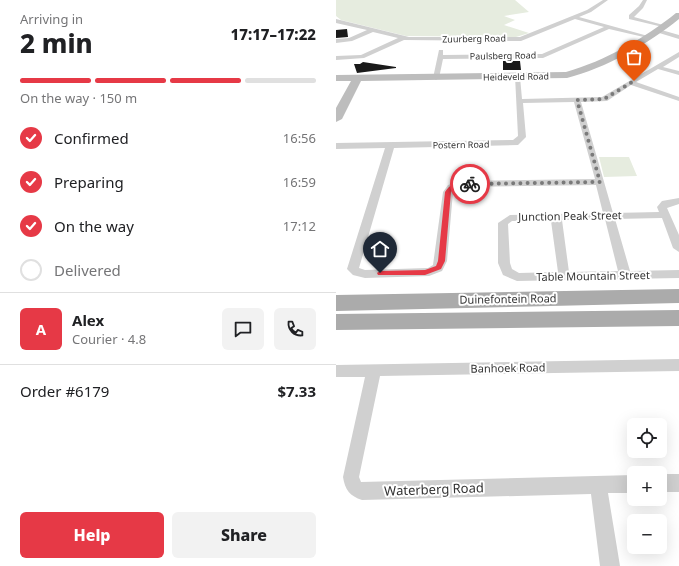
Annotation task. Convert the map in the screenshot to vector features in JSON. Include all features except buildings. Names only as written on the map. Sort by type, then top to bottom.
[{"type":"main road","name":"Duinefontein Road","points":[[336,303],[679,296]]},
{"type":"main road","name":"Duinefontein Road","points":[[336,322],[679,318]]},
{"type":"street","name":"Zuurberg Road","points":[[338,23],[403,38],[444,40],[521,39],[596,8],[606,0]]},
{"type":"street","points":[[645,0],[631,18],[679,37]]},
{"type":"street","name":"Heideveld Road","points":[[336,78],[517,77],[559,76],[577,73],[662,29],[679,15]]},
{"type":"street","points":[[574,17],[646,37]]},
{"type":"street","name":"Paulsberg Road","points":[[440,57],[546,55],[608,27]]},
{"type":"street","points":[[336,41],[350,40],[371,31]]},
{"type":"street","points":[[336,58],[362,57],[403,38]]},
{"type":"street","points":[[436,78],[444,40]]},
{"type":"street","points":[[519,101],[604,99],[679,54]]},
{"type":"street","points":[[658,67],[679,73]]},
{"type":"street","name":"Postern Road","points":[[336,146],[515,143],[522,137],[517,77]]},
{"type":"street","points":[[336,119],[357,78]]},
{"type":"street","points":[[631,83],[679,99]]},
{"type":"street","points":[[577,100],[626,275]]},
{"type":"street","points":[[390,146],[353,265],[355,271],[361,273],[425,272],[438,268],[441,261],[448,192],[451,186],[600,182]]},
{"type":"street","points":[[679,201],[663,205],[665,215],[679,248]]},
{"type":"street","name":"Junction Peak Street","points":[[507,272],[504,263],[503,223],[514,217],[665,215]]},
{"type":"street","points":[[556,216],[564,276]]},
{"type":"street","name":"Table Mountain Street","points":[[507,272],[516,277],[679,274]]},
{"type":"street","name":"Banhoek Road","points":[[336,371],[679,365]]},
{"type":"street","name":"Waterberg Road","points":[[374,370],[351,477],[353,486],[357,490],[627,484]]},
{"type":"street","points":[[667,483],[679,483]]},
{"type":"street","points":[[598,484],[610,566]]},
{"type":"shaded area","points":[[336,0],[515,0],[529,12],[504,16],[515,20],[504,25],[529,33],[516,37],[406,36],[341,20],[336,16]]},
{"type":"shaded area","points":[[599,157],[629,157],[637,176],[604,177]]},
{"type":"way so far","points":[[470,184],[600,182],[577,100],[598,100],[607,98],[634,81]]},
{"type":"route","points":[[380,273],[430,272],[438,268],[441,261],[449,189],[451,186],[458,184],[470,184]]}]
